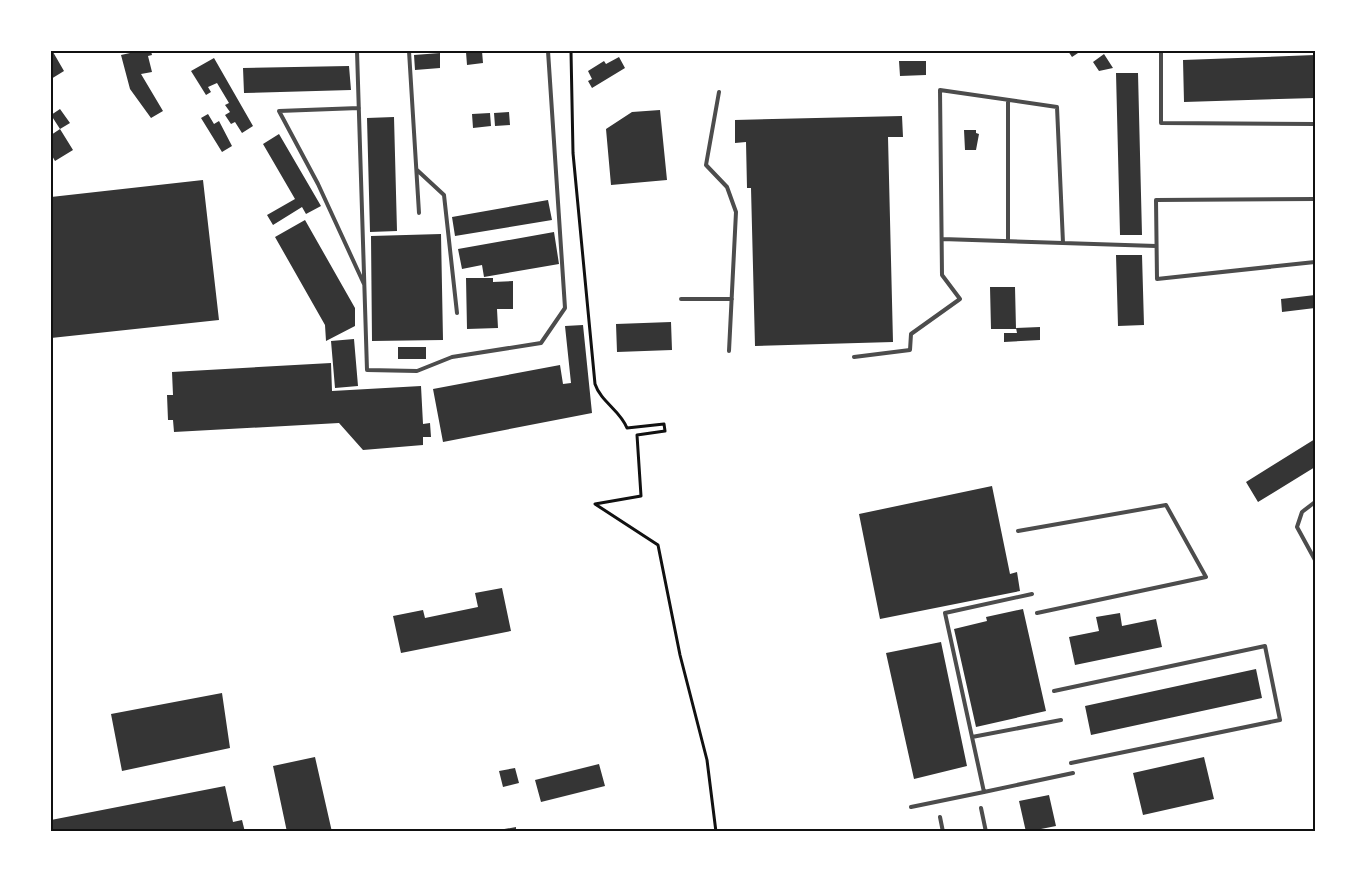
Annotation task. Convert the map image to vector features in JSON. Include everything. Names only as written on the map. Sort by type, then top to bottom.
[{"type":"lane","points":[[357,51],[367,370],[417,371],[452,357],[541,343],[566,308],[548,51]]},
{"type":"lane","points":[[409,51],[419,213]]},
{"type":"lane","points":[[1161,51],[1161,123],[1315,124]]},
{"type":"lane","points":[[854,357],[910,350],[911,334],[960,299],[942,275],[940,90],[1058,107],[1063,243]]},
{"type":"lane","points":[[719,92],[706,165],[727,187],[736,212],[729,351]]},
{"type":"lane","points":[[1008,100],[1008,241]]},
{"type":"lane","points":[[359,108],[279,111],[318,184],[365,285]]},
{"type":"lane","points":[[416,169],[444,195],[445,222],[452,252],[457,313]]},
{"type":"lane","points":[[1315,199],[1156,200],[1157,279],[1315,262]]},
{"type":"lane","points":[[942,239],[1156,246]]},
{"type":"lane","points":[[681,298],[732,299]]},
{"type":"lane","points":[[1315,502],[1302,512],[1297,527],[1315,560]]},
{"type":"lane","points":[[1018,531],[1166,505],[1206,577],[1037,613]]},
{"type":"lane","points":[[984,792],[945,613],[1032,594]]},
{"type":"lane","points":[[1054,691],[1265,646],[1280,720],[1071,763]]},
{"type":"lane","points":[[972,737],[1061,720]]},
{"type":"lane","points":[[911,807],[1073,773]]},
{"type":"lane","points":[[981,808],[986,832]]},
{"type":"lane","points":[[940,817],[943,832]]},
{"type":"path","points":[[571,51],[572,144],[595,384],[602,398],[624,419],[627,428],[664,424],[665,431],[639,434],[641,496],[595,504],[658,545],[680,655],[707,760],[716,832]]},
{"type":"building","points":[[151,51],[152,55],[148,56],[152,72],[141,74],[163,111],[151,118],[130,89],[121,55]]},
{"type":"building","points":[[482,51],[483,63],[467,65],[466,52]]},
{"type":"building","points":[[1068,51],[1081,51],[1072,57]]},
{"type":"building","points":[[53,52],[64,71],[51,79],[51,53]]},
{"type":"building","points":[[440,53],[440,68],[415,70],[414,55]]},
{"type":"building","points":[[1104,54],[1113,68],[1099,71],[1093,62]]},
{"type":"building","points":[[1315,55],[1315,98],[1184,102],[1183,60]]},
{"type":"building","points":[[619,57],[625,68],[592,88],[588,81],[592,79],[588,71],[604,61],[606,64]]},
{"type":"building","points":[[214,58],[253,126],[242,133],[235,122],[231,124],[225,115],[230,112],[225,105],[229,103],[217,83],[208,87],[211,92],[206,95],[191,71]]},
{"type":"building","points":[[899,61],[926,61],[926,75],[900,76]]},
{"type":"building","points":[[349,66],[351,90],[244,93],[243,68]]},
{"type":"building","points":[[1116,73],[1138,73],[1142,235],[1120,235]]},
{"type":"building","points":[[60,109],[70,123],[60,129],[51,115]]},
{"type":"building","points":[[660,110],[667,180],[611,185],[606,129],[632,112]]},
{"type":"building","points":[[509,112],[510,125],[495,126],[494,113]]},
{"type":"building","points":[[490,113],[491,126],[473,128],[472,114]]},
{"type":"building","points":[[208,114],[214,124],[219,121],[232,146],[222,152],[201,118]]},
{"type":"building","points":[[902,116],[903,137],[888,137],[893,342],[755,346],[751,188],[747,188],[746,142],[735,143],[735,120]]},
{"type":"building","points":[[394,117],[397,231],[370,232],[367,118]]},
{"type":"building","points":[[60,129],[73,150],[55,161],[51,154],[51,135]]},
{"type":"building","points":[[964,130],[976,130],[979,134],[976,150],[965,150]]},
{"type":"building","points":[[279,134],[321,206],[306,214],[302,207],[273,225],[267,215],[295,199],[263,144]]},
{"type":"building","points":[[203,180],[219,320],[51,338],[51,197]]},
{"type":"building","points":[[548,200],[552,220],[455,236],[452,217]]},
{"type":"building","points":[[305,220],[355,308],[355,326],[326,341],[325,325],[275,237]]},
{"type":"building","points":[[554,232],[559,264],[484,277],[482,265],[462,269],[458,249]]},
{"type":"building","points":[[441,234],[443,340],[372,341],[371,236]]},
{"type":"building","points":[[1116,255],[1142,255],[1144,325],[1118,326]]},
{"type":"building","points":[[466,278],[493,278],[493,282],[513,281],[513,309],[497,309],[498,328],[467,329]]},
{"type":"building","points":[[990,287],[1015,287],[1016,329],[991,329]]},
{"type":"building","points":[[1315,295],[1315,308],[1282,312],[1281,299]]},
{"type":"building","points":[[671,322],[672,350],[617,352],[616,324]]},
{"type":"building","points":[[583,325],[592,413],[443,442],[433,389],[560,365],[563,384],[571,383],[565,326]]},
{"type":"building","points":[[1040,327],[1040,340],[1004,342],[1004,333],[1017,333],[1016,328]]},
{"type":"building","points":[[354,339],[358,386],[335,388],[331,341]]},
{"type":"building","points":[[398,347],[426,347],[426,359],[398,359]]},
{"type":"building","points":[[331,363],[332,391],[421,386],[423,424],[430,423],[431,437],[423,437],[423,445],[363,450],[339,423],[174,432],[173,420],[168,420],[167,395],[173,395],[172,372]]},
{"type":"building","points":[[1315,439],[1315,467],[1258,502],[1246,482]]},
{"type":"building","points":[[992,486],[1010,574],[1017,572],[1020,591],[880,619],[859,514]]},
{"type":"building","points":[[502,588],[511,631],[401,653],[393,616],[423,610],[425,618],[478,607],[475,593]]},
{"type":"building","points":[[1023,609],[1046,711],[976,727],[954,629],[987,621],[986,617]]},
{"type":"building","points":[[1120,613],[1122,626],[1156,619],[1162,647],[1075,665],[1069,637],[1099,631],[1096,617]]},
{"type":"building","points":[[941,642],[967,766],[914,779],[886,653]]},
{"type":"building","points":[[1256,669],[1262,698],[1091,735],[1085,706]]},
{"type":"building","points":[[222,693],[230,748],[122,771],[111,714]]},
{"type":"building","points":[[315,757],[332,832],[287,832],[273,766]]},
{"type":"building","points":[[1204,757],[1214,799],[1143,815],[1133,773]]},
{"type":"building","points":[[599,764],[605,786],[541,802],[535,780]]},
{"type":"building","points":[[515,768],[519,783],[503,787],[499,771]]},
{"type":"building","points":[[225,786],[233,822],[242,820],[245,832],[51,832],[51,820]]},
{"type":"building","points":[[1049,795],[1056,826],[1026,832],[1019,801]]},
{"type":"building","points":[[516,827],[516,832],[493,832],[493,831]]}]
